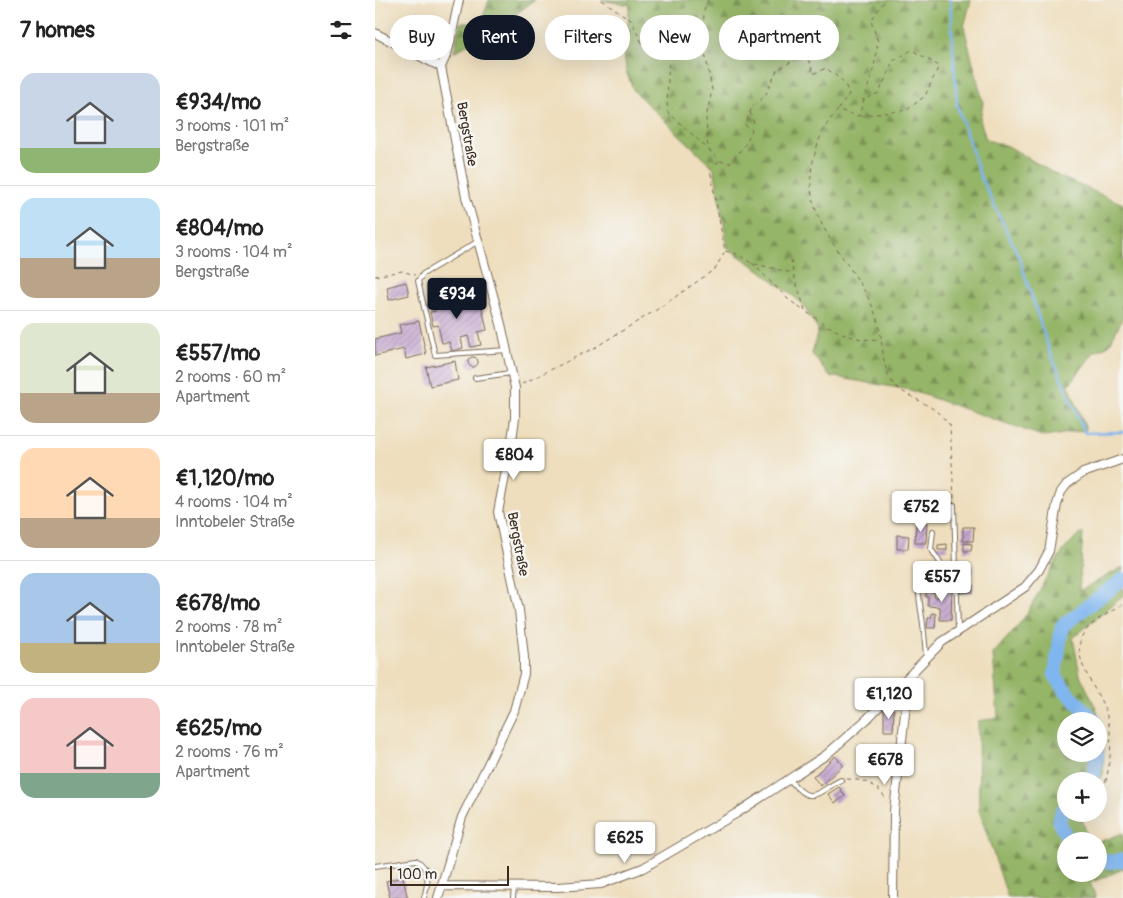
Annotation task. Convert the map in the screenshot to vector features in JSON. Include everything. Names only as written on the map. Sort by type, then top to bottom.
[{"type":"street","points":[[375,32],[441,67],[448,51],[459,0]]},
{"type":"street","name":"Bergstraße","points":[[438,898],[463,817],[514,711],[524,674],[523,634],[498,512],[512,440],[515,418],[515,388],[507,350],[477,242],[454,142],[441,67]]},
{"type":"street","points":[[442,886],[583,887],[624,877],[689,842],[790,780],[842,742],[909,678],[926,656],[958,630],[1025,587],[1039,570],[1049,551],[1057,504],[1061,492],[1067,484],[1083,473],[1123,459]]},
{"type":"street","points":[[893,898],[894,811],[909,678]]},
{"type":"lane","points":[[477,242],[420,278],[418,288],[435,355],[507,350]]},
{"type":"lane","points":[[475,378],[511,372]]},
{"type":"lane","points":[[954,505],[958,630]]},
{"type":"lane","points":[[933,531],[931,548],[943,567]]},
{"type":"lane","points":[[926,656],[918,595],[919,582],[926,571],[943,567],[955,569]]},
{"type":"lane","points":[[790,780],[801,793],[810,796],[819,794],[841,780]]},
{"type":"lane","points":[[375,866],[416,860],[423,864],[428,873],[429,880],[424,898]]},
{"type":"lane","points":[[513,898],[514,887]]},
{"type":"path","points":[[602,0],[631,20],[640,37]]},
{"type":"path","points":[[708,0],[704,11],[703,42],[712,90],[706,118],[708,149]]},
{"type":"path","points":[[871,21],[885,0]]},
{"type":"path","points":[[859,116],[862,100],[874,67],[878,42],[871,21]]},
{"type":"path","points":[[838,110],[859,116],[907,110],[925,96],[939,66],[912,50],[893,61],[879,93],[862,100]]},
{"type":"path","points":[[669,60],[667,111],[720,161],[729,163],[745,145],[752,130],[745,125],[749,111],[765,96],[777,70],[794,60]]},
{"type":"path","points":[[806,60],[809,62],[813,74],[826,68],[844,82],[849,94],[819,136],[810,174],[815,207],[823,227],[855,277],[877,318],[886,371],[893,384],[928,405],[950,425],[954,505]]},
{"type":"path","points":[[749,111],[754,122]]},
{"type":"path","points":[[515,388],[593,348],[661,308],[715,269],[725,251],[710,169],[720,161]]},
{"type":"path","points":[[725,251],[737,254],[751,263],[788,299],[822,323],[855,339],[867,341],[881,339]]},
{"type":"path","points":[[791,260],[793,273],[801,293],[805,311]]},
{"type":"path","points":[[751,263],[793,273]]},
{"type":"path","points":[[375,276],[402,271],[412,273],[420,278]]},
{"type":"path","points":[[1107,777],[1110,745],[1105,711],[1085,668],[1080,641],[1089,628],[1123,604]]},
{"type":"path","points":[[841,780],[853,779],[873,784],[882,792],[894,811]]},
{"type":"green space","points":[[489,0],[535,0],[514,15],[484,15]]},
{"type":"green space","points":[[601,0],[971,0],[964,27],[983,103],[980,119],[986,140],[1008,146],[1058,176],[1123,204],[1123,317],[1109,345],[1094,352],[1069,385],[1086,430],[1045,437],[910,390],[829,376],[812,354],[818,330],[802,303],[728,248],[714,168],[634,91],[627,74],[625,60],[630,60],[630,5]]},
{"type":"green space","points":[[460,23],[463,23],[463,47],[454,52]]},
{"type":"green space","points":[[1083,533],[1079,591],[1123,567],[1123,596],[1073,638],[1080,675],[1097,712],[1057,712],[1057,762],[1103,762],[1103,772],[1057,772],[1057,822],[1083,822],[1086,832],[1057,832],[1057,882],[1092,882],[1090,883],[1096,898],[1008,898],[979,810],[978,721],[998,718],[993,654],[1026,615],[1058,558]]},
{"type":"green space","points":[[1123,833],[1123,869],[1107,876],[1107,839]]},
{"type":"building","points":[[406,282],[409,295],[389,300],[387,287]]},
{"type":"building","points":[[441,283],[446,307],[480,299],[487,330],[478,332],[481,345],[471,347],[468,336],[461,338],[463,348],[452,351],[449,342],[442,343],[438,325],[433,326],[430,312],[435,311],[429,286]]},
{"type":"building","points":[[419,321],[426,354],[406,359],[404,349],[375,356],[375,339],[401,333],[399,325]]},
{"type":"building","points":[[473,357],[478,362],[473,367],[468,362]]},
{"type":"building","points":[[455,361],[458,380],[430,386],[426,367]]},
{"type":"building","points":[[916,523],[927,523],[926,543],[915,543]]},
{"type":"building","points":[[963,527],[974,527],[973,541],[963,541]]},
{"type":"building","points":[[897,535],[909,536],[908,549],[897,549]]},
{"type":"building","points":[[964,543],[972,544],[971,551],[964,551]]},
{"type":"building","points":[[947,544],[947,550],[938,550],[938,545]]},
{"type":"building","points":[[972,568],[972,574],[961,575],[960,569]]},
{"type":"building","points":[[959,584],[973,584],[973,592],[960,593]]},
{"type":"building","points":[[940,589],[952,589],[951,620],[940,620],[940,607],[928,606],[926,592],[935,593],[934,597],[940,597]]},
{"type":"building","points":[[932,613],[936,614],[935,628],[927,628],[928,618],[931,618]]},
{"type":"building","points":[[884,709],[894,709],[893,731],[884,731]]},
{"type":"building","points":[[835,756],[843,765],[821,786],[813,777]]},
{"type":"building","points":[[839,787],[845,796],[835,803],[828,794]]},
{"type":"building","points":[[403,877],[409,898],[390,898],[386,881]]},
{"type":"waterway","points":[[950,0],[957,105],[981,178],[1019,257],[1049,350],[1085,433],[1123,432]]},
{"type":"waterway","points":[[1086,712],[1066,691],[1055,675],[1062,626],[1123,579]]},
{"type":"waterway","points":[[1094,772],[1096,762]]},
{"type":"waterway","points":[[1059,822],[1064,832]]},
{"type":"waterway","points":[[1107,861],[1123,860]]}]
